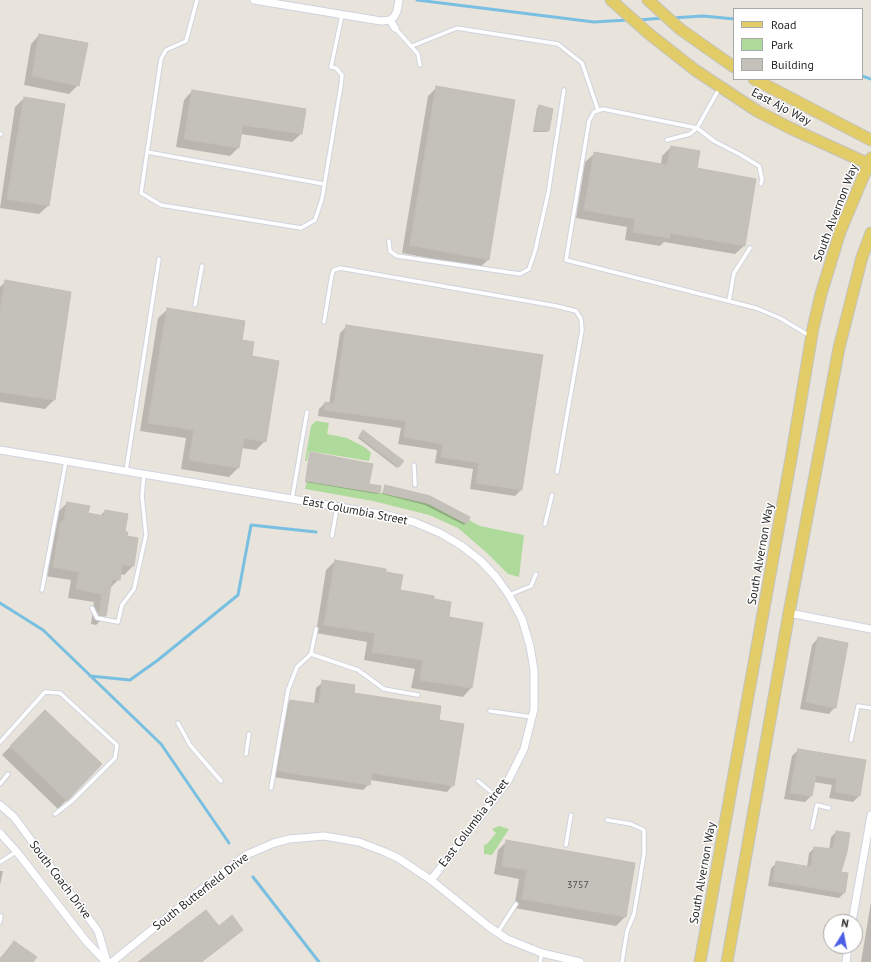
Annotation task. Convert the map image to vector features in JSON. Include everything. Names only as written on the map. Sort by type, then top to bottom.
[{"type":"main road","points":[[651,2],[680,29],[733,66]]},
{"type":"main road","name":"East Ajo Way","points":[[615,4],[648,33],[720,88],[757,111],[870,162]]},
{"type":"main road","name":"East Ajo Way","points":[[756,80],[871,140]]},
{"type":"main road","name":"South Alvernon Way","points":[[700,962],[792,453],[811,337],[821,294],[835,247],[870,162]]},
{"type":"main road","points":[[727,962],[789,613],[840,348],[862,258],[871,233]]},
{"type":"street","points":[[254,0],[381,21],[390,20],[394,16],[398,3]]},
{"type":"street","points":[[390,20],[395,28]]},
{"type":"street","name":"East Columbia Street","points":[[0,450],[387,515],[414,522],[440,533],[462,546],[481,561],[496,577],[509,595],[522,619],[530,646],[535,682],[534,709],[524,749],[508,781],[431,880]]},
{"type":"street","points":[[789,613],[871,629]]},
{"type":"street","name":"South Coach Drive","points":[[0,805],[14,817],[98,931],[107,962]]},
{"type":"street","points":[[853,914],[871,815]]},
{"type":"street","name":"South Coach Drive","points":[[0,833],[17,852],[86,941],[107,962]]},
{"type":"street","name":"South Butterfield Drive","points":[[112,962],[234,863],[246,855],[289,839],[324,836],[358,842],[398,858],[431,880],[488,926],[498,932],[526,948],[580,962]]},
{"type":"lane","points":[[196,0],[186,41],[166,50],[161,59],[141,193],[161,205],[301,228],[315,220],[322,200],[341,85],[342,75],[336,68],[331,67],[342,15]]},
{"type":"lane","points":[[395,28],[418,54],[420,65]]},
{"type":"lane","points":[[412,46],[457,28],[558,44],[582,63],[598,110]]},
{"type":"lane","points":[[667,140],[690,134],[697,128],[720,88]]},
{"type":"lane","points":[[389,241],[390,251],[397,256],[520,274],[529,268],[535,251],[548,194],[564,90]]},
{"type":"lane","points":[[761,184],[762,179],[759,166],[741,154],[714,141],[697,128],[603,109],[598,110],[594,112],[589,121],[566,260],[756,308],[780,318],[811,337]]},
{"type":"lane","points":[[147,152],[324,184]]},
{"type":"lane","points":[[729,301],[734,273],[750,248]]},
{"type":"lane","points":[[126,471],[159,259]]},
{"type":"lane","points":[[195,305],[202,266]]},
{"type":"lane","points":[[324,322],[332,274],[334,270],[340,268],[556,306],[576,311],[581,319],[582,330],[557,472]]},
{"type":"lane","points":[[292,499],[307,412]]},
{"type":"lane","points":[[42,590],[66,461]]},
{"type":"lane","points":[[414,465],[415,485]]},
{"type":"lane","points":[[92,608],[97,618],[118,622],[122,605],[134,589],[146,535],[142,496],[144,474]]},
{"type":"lane","points":[[545,524],[552,495]]},
{"type":"lane","points":[[332,536],[337,507]]},
{"type":"lane","points":[[509,595],[531,586],[536,574]]},
{"type":"lane","points":[[271,788],[288,690],[297,667],[311,654],[316,629]]},
{"type":"lane","points":[[311,654],[358,670],[384,689],[418,695]]},
{"type":"lane","points":[[0,742],[45,692],[60,693],[116,745],[115,758],[72,801],[55,814]]},
{"type":"lane","points":[[851,740],[858,706],[871,708]]},
{"type":"lane","points":[[490,711],[532,717]]},
{"type":"lane","points":[[178,723],[190,744],[221,781]]},
{"type":"lane","points":[[246,754],[249,734]]},
{"type":"lane","points":[[0,784],[8,774]]},
{"type":"lane","points":[[478,781],[496,797]]},
{"type":"lane","points":[[812,828],[817,805],[829,808]]},
{"type":"lane","points":[[566,845],[572,815]]},
{"type":"lane","points":[[607,820],[631,824],[644,830],[643,862],[634,914],[627,931],[622,962]]},
{"type":"lane","points":[[0,862],[17,852]]},
{"type":"lane","points":[[498,932],[516,904]]},
{"type":"lane","points":[[0,922],[1,916]]},
{"type":"lane","points":[[540,962],[542,953]]},
{"type":"green space","points":[[316,421],[329,423],[327,434],[347,438],[366,448],[371,453],[369,461],[309,451],[307,461],[305,461],[311,426]]},
{"type":"green space","points":[[307,481],[383,493],[429,504],[467,523],[469,520],[480,526],[524,535],[519,577],[508,574],[487,553],[458,528],[429,515],[373,501],[305,489]]},
{"type":"green space","points":[[499,826],[509,829],[492,855],[484,854],[484,845],[487,844],[496,833],[492,829]]},
{"type":"building","points":[[39,34],[88,43],[79,86],[32,76]]},
{"type":"building","points":[[436,86],[515,100],[489,260],[410,245]]},
{"type":"building","points":[[192,90],[306,109],[302,134],[243,125],[239,148],[184,139]]},
{"type":"building","points":[[24,97],[65,104],[49,206],[7,199]]},
{"type":"building","points":[[539,105],[553,109],[549,131],[534,130]]},
{"type":"building","points":[[671,146],[700,151],[697,168],[756,179],[745,246],[670,233],[670,238],[633,232],[635,219],[584,210],[594,152],[667,165]]},
{"type":"building","points":[[5,280],[71,292],[55,400],[0,392],[0,312]]},
{"type":"building","points":[[167,308],[245,321],[242,340],[254,342],[252,356],[279,361],[266,442],[244,438],[239,468],[189,460],[194,430],[148,423]]},
{"type":"building","points":[[346,325],[543,355],[522,490],[476,483],[479,463],[441,457],[443,444],[404,437],[406,421],[324,410],[325,402],[334,404]]},
{"type":"building","points":[[363,430],[404,461],[399,467],[359,436]]},
{"type":"building","points":[[310,452],[373,464],[369,484],[381,486],[380,493],[306,481]]},
{"type":"building","points":[[385,485],[430,496],[470,517],[467,524],[427,503],[383,493]]},
{"type":"building","points":[[67,502],[90,506],[88,513],[104,516],[105,510],[128,514],[125,532],[128,532],[127,536],[138,538],[134,566],[122,565],[120,580],[112,579],[106,616],[99,615],[102,594],[76,589],[79,572],[53,567],[60,523],[64,520]]},
{"type":"building","points":[[335,560],[386,569],[386,572],[403,575],[400,590],[434,596],[434,599],[451,602],[449,617],[483,623],[472,688],[420,680],[423,660],[372,652],[375,633],[324,625]]},
{"type":"building","points":[[818,637],[848,643],[836,708],[806,702]]},
{"type":"building","points":[[322,680],[355,685],[354,693],[441,706],[439,720],[464,724],[454,786],[372,773],[370,785],[278,771],[290,700],[319,704]]},
{"type":"building","points":[[45,710],[102,764],[67,801],[10,746]]},
{"type":"building","points":[[798,749],[866,760],[860,796],[835,792],[837,779],[816,775],[812,796],[790,793]]},
{"type":"building","points":[[836,831],[850,833],[847,852],[841,872],[848,873],[845,893],[773,881],[776,861],[811,867],[814,847],[833,849]]},
{"type":"building","points":[[506,840],[635,863],[626,917],[522,899],[527,870],[502,866]]},
{"type":"building","points":[[206,910],[219,926],[232,915],[243,930],[201,962],[138,962]]},
{"type":"building","points":[[14,941],[37,957],[33,962],[0,962]]},
{"type":"waterway","points":[[417,0],[594,22],[628,20]]},
{"type":"waterway","points":[[672,18],[703,16],[733,19]]},
{"type":"waterway","points":[[638,20],[664,18]]},
{"type":"waterway","points":[[863,76],[871,79]]},
{"type":"waterway","points":[[90,676],[130,680],[158,660],[238,595],[251,525],[316,532]]},
{"type":"waterway","points":[[0,603],[43,630],[161,744],[229,843]]},
{"type":"waterway","points":[[253,877],[319,962]]}]
